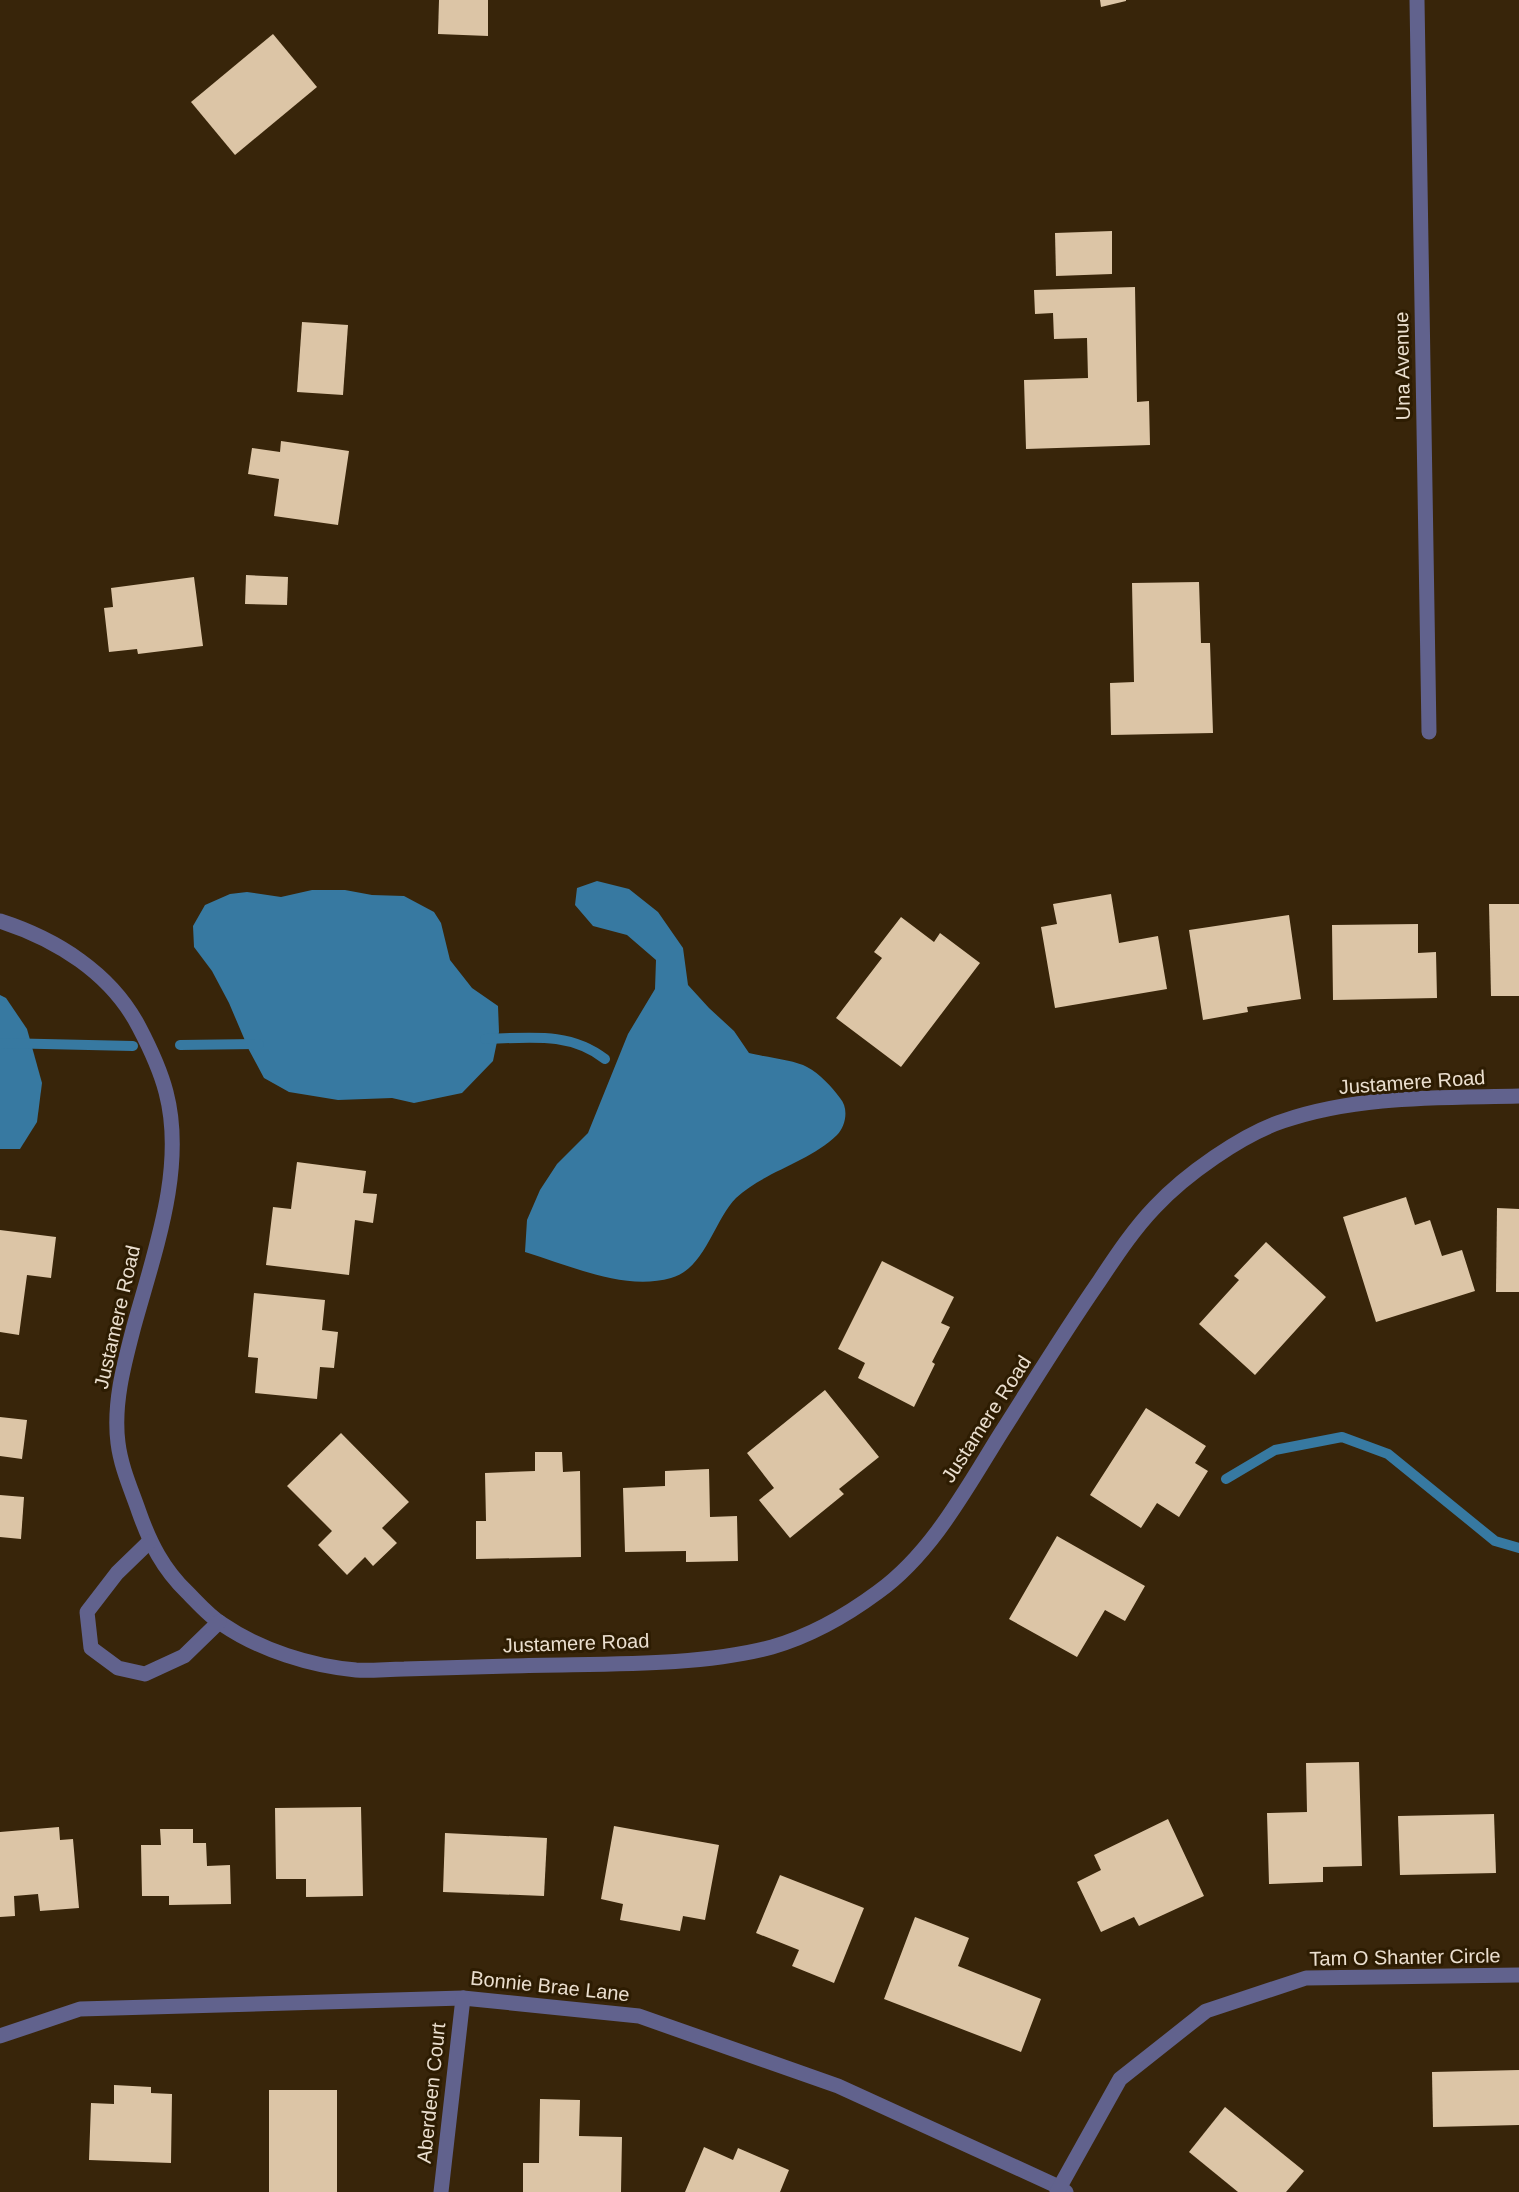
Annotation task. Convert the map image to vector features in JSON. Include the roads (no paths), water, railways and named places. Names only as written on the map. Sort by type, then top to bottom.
[{"type":"street","name":"Una Avenue","points":[[1417,0],[1429,732]]},
{"type":"street","name":"Justamere Road","points":[[0,921],[38,936],[74,956],[108,986],[134,1017],[158,1065],[166,1091],[170,1111],[171,1163],[167,1199],[125,1361],[117,1413],[118,1442],[123,1467],[149,1542],[173,1578],[219,1622],[253,1642],[301,1660],[358,1670],[654,1662],[725,1657],[777,1645],[834,1621],[882,1589],[920,1553],[960,1498],[1132,1233],[1160,1201],[1216,1156],[1251,1135],[1285,1120],[1351,1104],[1422,1098],[1519,1096]]},
{"type":"street","points":[[149,1542],[117,1574],[87,1612],[91,1648],[118,1668],[145,1674],[184,1656],[219,1622]]},
{"type":"street","name":"Tam O Shanter Circle","points":[[1061,2190],[1120,2079],[1206,2011],[1306,1978],[1519,1976]]},
{"type":"street","name":"Bonnie Brae Lane","points":[[0,2036],[80,2009],[463,1998],[639,2016],[838,2086],[1061,2190]]},
{"type":"street","name":"Aberdeen Court","points":[[441,2192],[463,1998]]},
{"type":"water","points":[[597,881],[629,889],[658,912],[683,948],[688,985],[734,1031],[749,1053],[795,1062],[812,1070],[837,1094],[845,1107],[844,1122],[840,1131],[826,1145],[747,1189],[728,1207],[701,1255],[692,1265],[683,1273],[671,1278],[653,1281],[616,1279],[598,1275],[525,1252],[527,1220],[540,1190],[557,1164],[588,1133],[628,1034],[655,989],[656,960],[627,935],[593,926],[575,905],[577,888]]},
{"type":"water","points":[[312,890],[345,890],[372,895],[404,896],[434,912],[441,923],[450,960],[472,988],[498,1006],[499,1032],[493,1061],[462,1093],[414,1103],[392,1098],[338,1100],[289,1092],[264,1078],[212,971],[194,947],[193,926],[205,905],[230,894],[247,892],[281,897]]},
{"type":"water","points":[[0,995],[6,998],[27,1029],[42,1083],[37,1122],[20,1149],[0,1149]]},
{"type":"waterway","points":[[485,1039],[548,1038],[563,1040],[591,1050],[605,1059]]},
{"type":"waterway","points":[[0,1043],[133,1046]]},
{"type":"waterway","points":[[180,1045],[259,1044]]},
{"type":"waterway","points":[[1226,1479],[1275,1450],[1342,1437],[1388,1454],[1495,1541],[1519,1548]]}]
